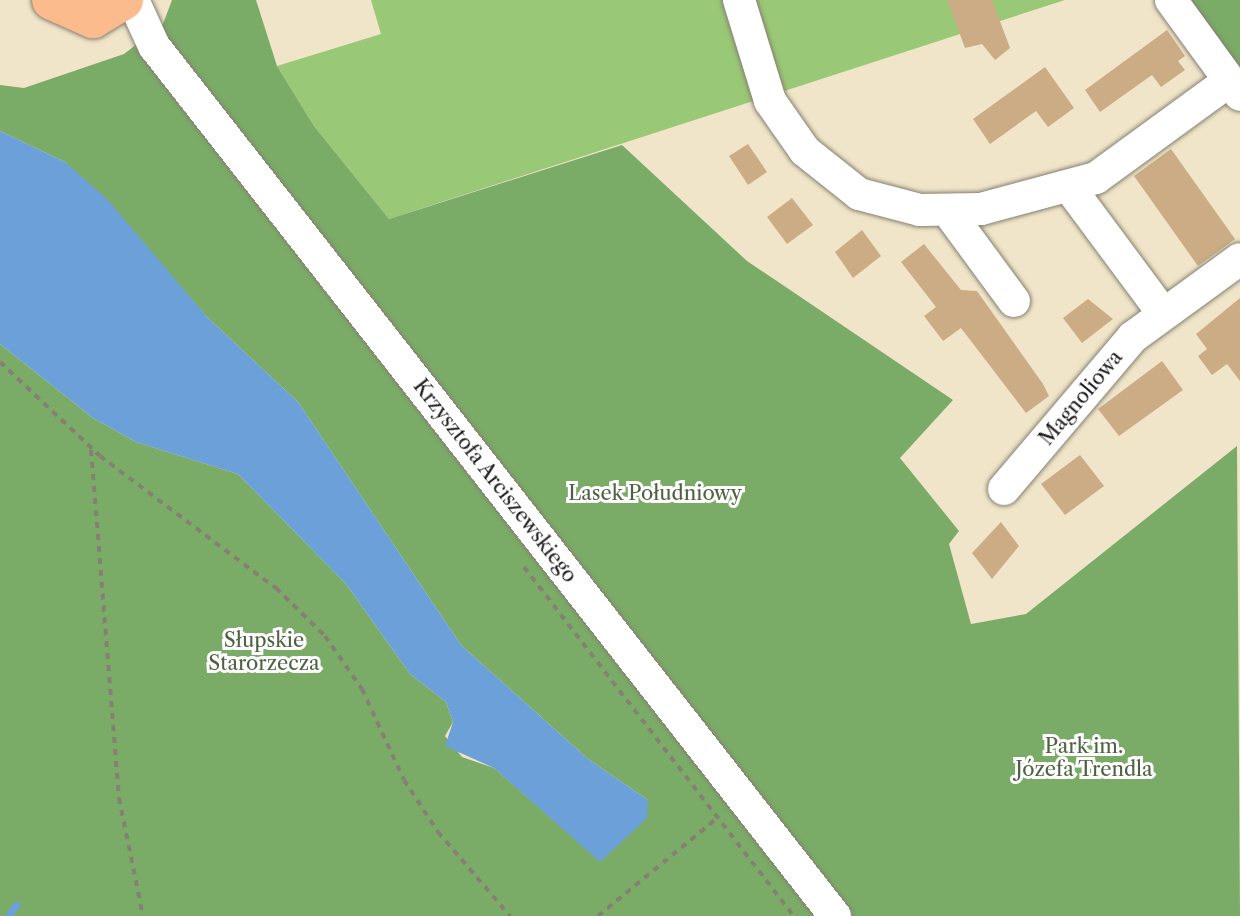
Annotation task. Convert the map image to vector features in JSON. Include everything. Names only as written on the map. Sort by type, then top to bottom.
[{"type":"main road","points":[[52,0],[77,16],[121,4]]},
{"type":"street","points":[[739,0],[770,101],[805,151],[859,194],[950,214],[1070,188],[1121,162],[1235,88],[1171,0]]},
{"type":"street","name":"Krzysztofa Arciszewskiego","points":[[121,4],[835,916]]},
{"type":"street","points":[[1070,188],[1163,313]]},
{"type":"street","points":[[950,214],[1014,301]]},
{"type":"street","name":"Magnoliowa","points":[[1004,489],[1129,342],[1163,313],[1240,259]]},
{"type":"path","points":[[0,362],[91,447],[276,588],[325,636],[362,689],[421,806],[510,916]]},
{"type":"path","points":[[91,447],[119,798],[143,916]]},
{"type":"path","points":[[598,916],[742,798]]},
{"type":"path","points":[[710,809],[794,916]]},
{"type":"green space","name":"Lasek Południowy","points":[[172,0],[256,0],[277,66],[314,126],[389,219],[622,145],[747,261],[953,400],[900,458],[959,531],[949,544],[971,624],[1026,614],[1237,446],[1240,916],[0,916],[0,344],[93,418],[136,442],[238,474],[346,584],[410,674],[446,702],[453,722],[445,736],[462,757],[494,768],[600,861],[648,800],[588,759],[461,645],[298,402],[207,317],[65,162],[0,131],[0,85],[24,88],[124,54],[163,24]]},
{"type":"green space","points":[[371,0],[1065,0],[389,219],[314,126],[277,66],[381,34]]},
{"type":"green space","points":[[1179,0],[1240,0],[1240,84]]},
{"type":"water","points":[[0,131],[65,162],[107,199],[207,317],[298,402],[461,645],[588,759],[648,800],[647,818],[600,862],[494,768],[445,746],[453,722],[446,702],[410,674],[346,584],[238,474],[136,442],[93,418],[0,344]]},
{"type":"building","points":[[947,0],[992,0],[1010,48],[995,60],[982,44],[965,48]]},
{"type":"building","points":[[1167,30],[1185,56],[1178,61],[1185,70],[1161,87],[1152,75],[1100,112],[1085,90]]},
{"type":"building","points":[[1045,67],[1074,108],[1048,127],[1036,111],[990,144],[973,119]]},
{"type":"building","points":[[748,144],[767,172],[748,185],[729,156]]},
{"type":"building","points":[[1171,149],[1235,239],[1198,266],[1134,176]]},
{"type":"building","points":[[792,198],[813,225],[787,244],[767,217]]},
{"type":"building","points":[[862,230],[881,256],[853,278],[835,252]]},
{"type":"building","points":[[924,244],[961,290],[977,291],[1043,384],[1049,396],[1026,413],[961,328],[943,341],[924,316],[936,307],[901,262]]},
{"type":"building","points":[[1240,298],[1240,381],[1227,364],[1212,375],[1198,356],[1207,349],[1196,334]]},
{"type":"building","points":[[1088,299],[1113,319],[1082,343],[1063,318]]},
{"type":"building","points":[[1162,361],[1183,390],[1119,436],[1098,409]]},
{"type":"building","points":[[1080,455],[1104,486],[1065,515],[1041,484]]},
{"type":"building","points":[[1001,522],[1019,546],[992,579],[972,553]]},
{"type":"waterway","points":[[8,916],[16,905]]},
{"type":"park label","name":"Słupskie Starorzecza","points":[[264,652]]},
{"type":"park label","name":"Park im. Józefa Trendla","points":[[1084,758]]}]
